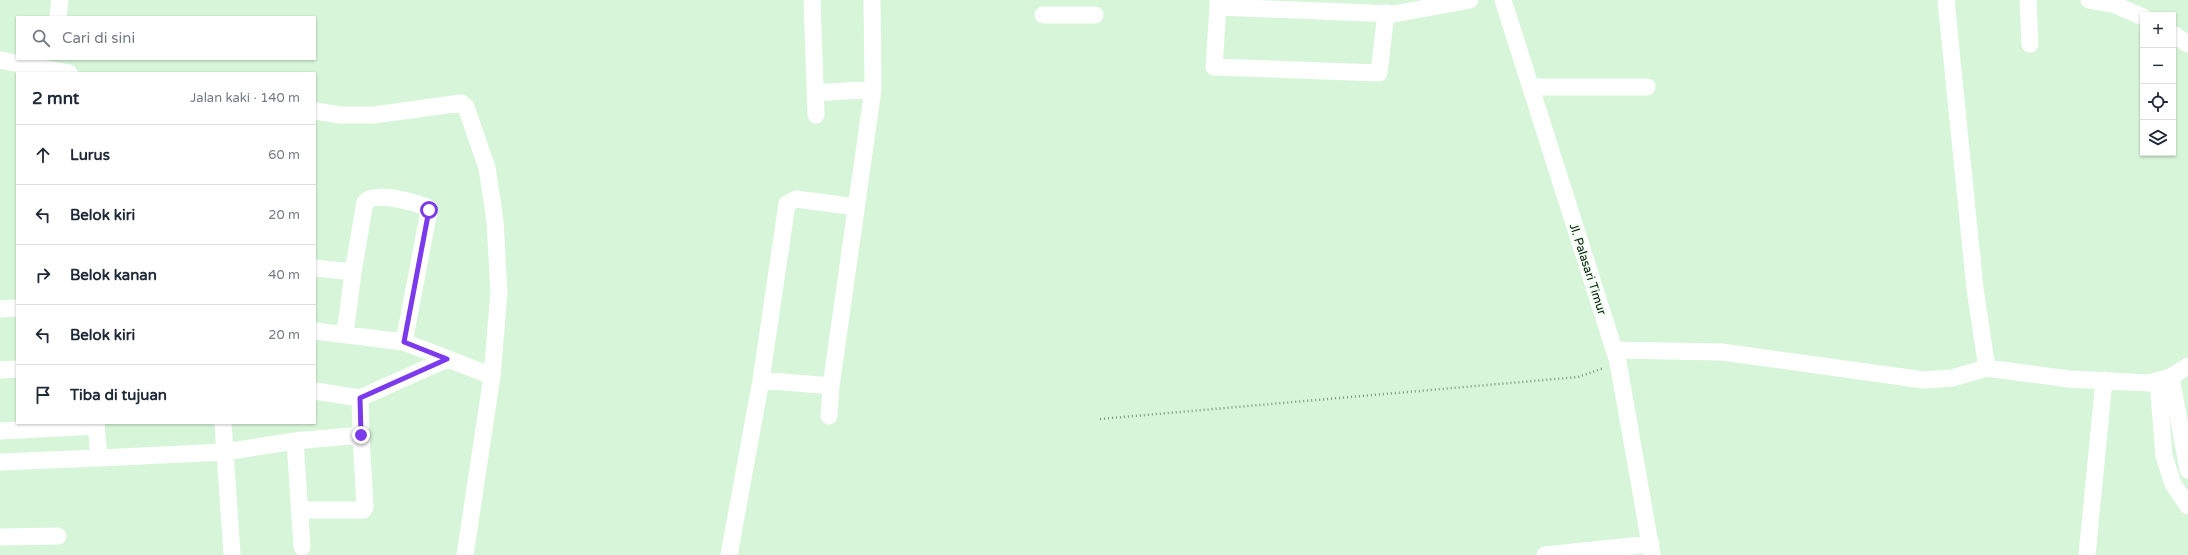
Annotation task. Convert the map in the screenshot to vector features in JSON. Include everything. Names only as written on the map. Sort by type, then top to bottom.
[{"type":"street","points":[[58,16],[60,0]]},
{"type":"street","points":[[812,0],[816,115]]},
{"type":"street","points":[[828,416],[830,386],[873,89],[872,0]]},
{"type":"street","points":[[1395,9],[1379,73],[1214,67],[1218,4],[1395,9],[1470,0]]},
{"type":"street","name":"Jl. Palasari Timur","points":[[1503,0],[1616,356],[1651,549]]},
{"type":"street","points":[[1946,0],[1975,289],[1987,368]]},
{"type":"street","points":[[2028,0],[2030,44]]},
{"type":"street","points":[[2089,0],[2113,4],[2140,16]]},
{"type":"street","points":[[1043,15],[1063,8],[1095,15]]},
{"type":"street","points":[[2176,36],[2188,44]]},
{"type":"street","points":[[0,60],[62,69]]},
{"type":"street","points":[[1531,87],[1647,86]]},
{"type":"street","points":[[815,93],[873,89]]},
{"type":"street","points":[[316,111],[340,115],[374,115],[408,112],[457,102],[464,104],[487,168],[495,221],[499,292],[492,376],[465,555]]},
{"type":"street","points":[[345,334],[353,272],[365,202],[368,199],[384,197],[428,208],[404,342]]},
{"type":"street","points":[[729,555],[761,380],[787,204],[796,199],[856,208]]},
{"type":"street","points":[[316,268],[353,272]]},
{"type":"street","points":[[0,309],[16,308]]},
{"type":"street","points":[[316,331],[404,342],[492,376]]},
{"type":"street","points":[[1616,356],[1722,352],[1924,380],[1952,378],[1987,368],[2036,376],[2149,383],[2164,379],[2188,366]]},
{"type":"street","points":[[316,391],[360,398],[447,359]]},
{"type":"street","points":[[0,370],[16,369]]},
{"type":"street","points":[[2164,379],[2188,470]]},
{"type":"street","points":[[2164,379],[2164,456],[2173,484],[2188,506]]},
{"type":"street","points":[[761,380],[830,386]]},
{"type":"street","points":[[2087,555],[2104,380]]},
{"type":"street","points":[[299,510],[363,510],[365,507],[360,398]]},
{"type":"street","points":[[223,424],[232,555]]},
{"type":"street","points":[[0,431],[96,425],[99,458]]},
{"type":"street","points":[[0,462],[224,452],[296,441],[361,435]]},
{"type":"street","points":[[296,441],[302,547]]},
{"type":"street","points":[[0,537],[58,536]]},
{"type":"street","points":[[1545,555],[1651,549]]},
{"type":"path","points":[[1100,419],[1578,377],[1616,356]]},
{"type":"route","points":[[361,435],[360,398],[447,359],[404,342],[429,210]]}]
